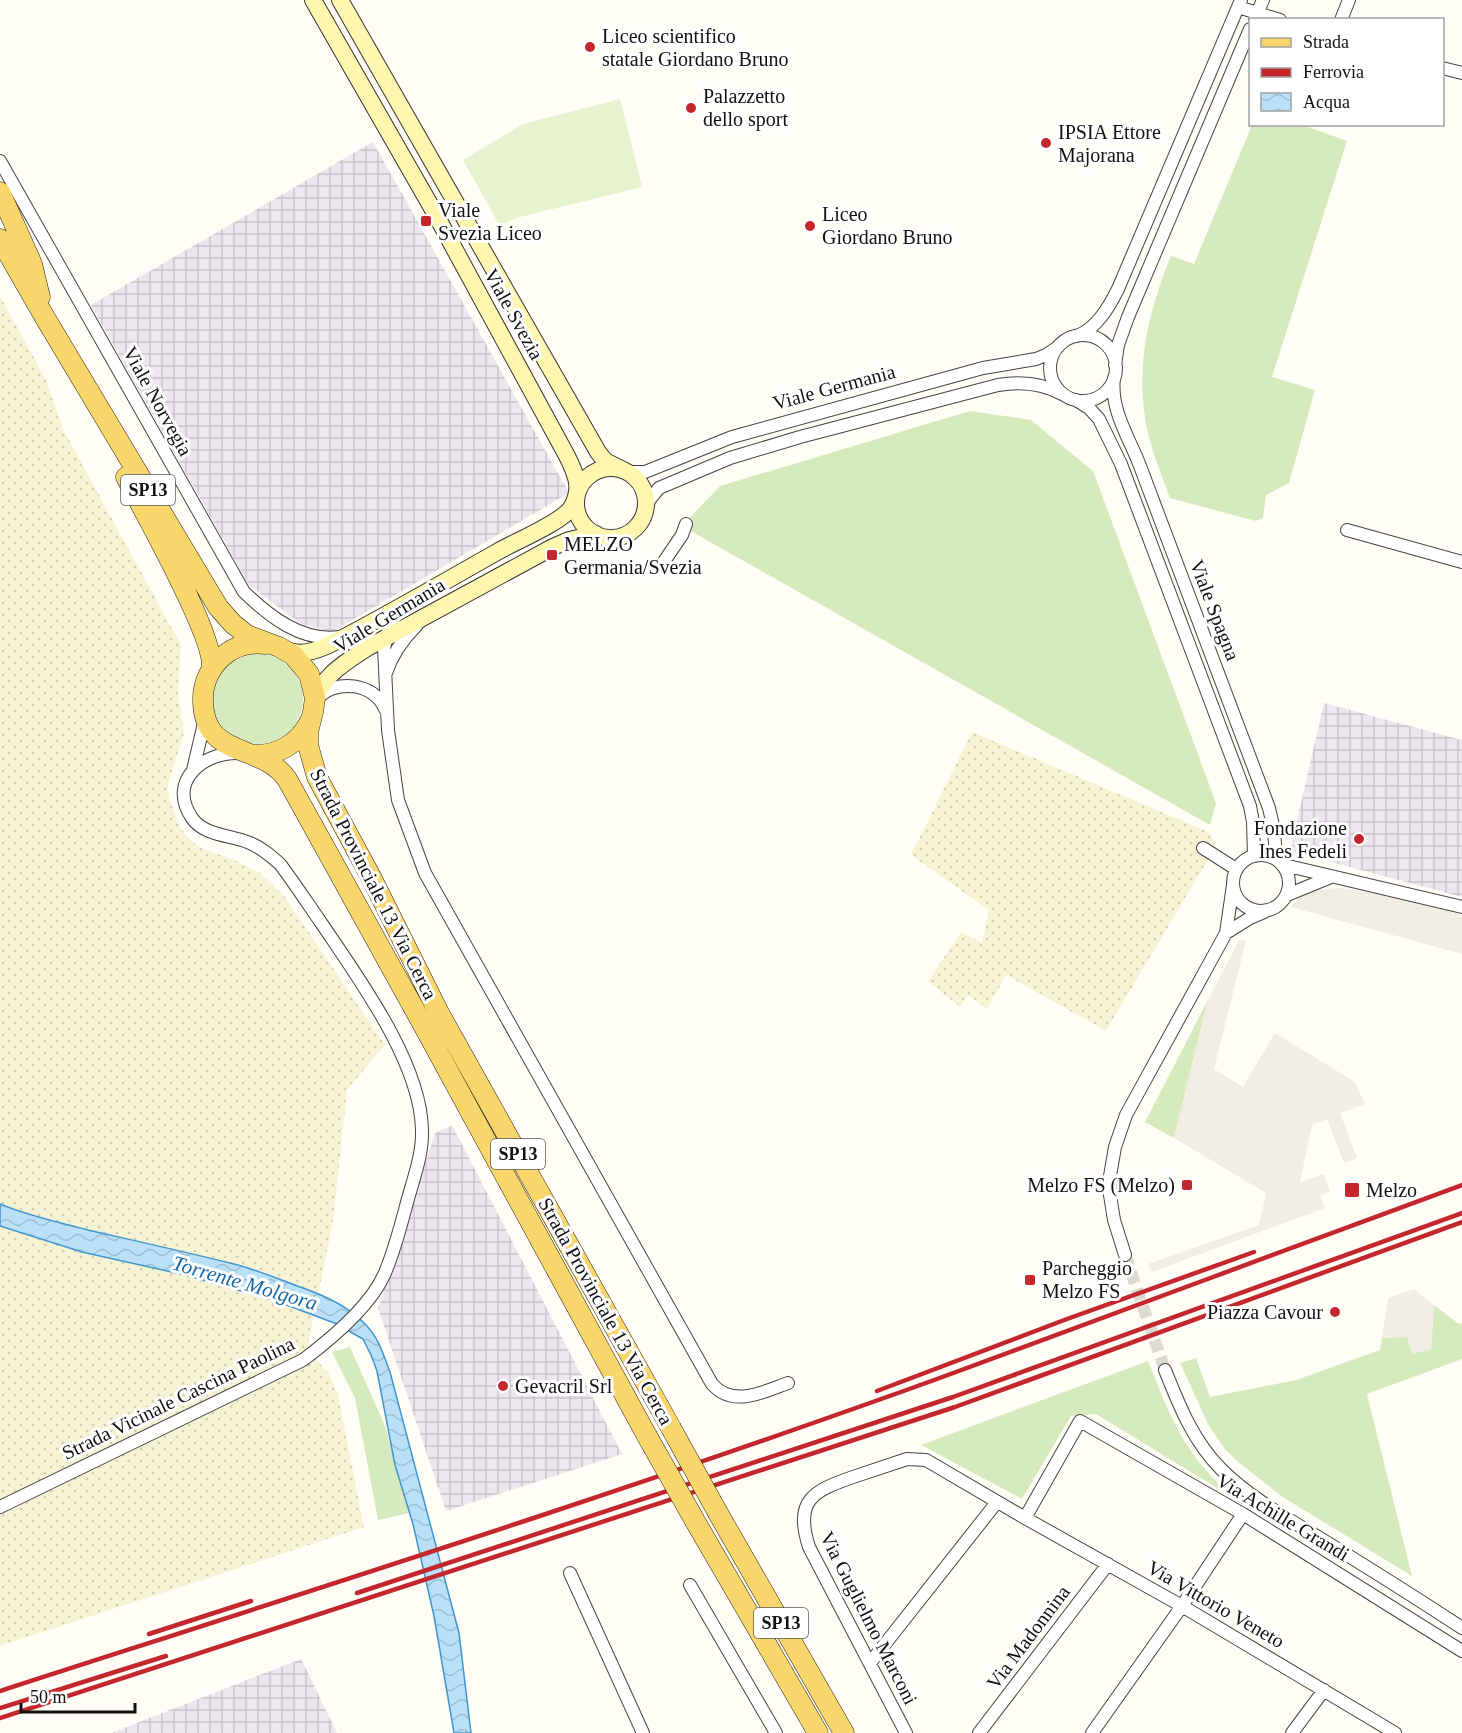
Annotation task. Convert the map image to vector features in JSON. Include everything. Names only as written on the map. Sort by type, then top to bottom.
[{"type":"main road","points":[[0,192],[32,264],[44,316]]},
{"type":"main road","name":"Strada Provinciale 13 Via Cerca","points":[[0,239],[218,607],[243,632],[297,658],[308,672],[313,686],[308,746],[316,777],[371,878],[439,1013],[735,1543],[844,1733]]},
{"type":"main road","name":"Strada Provinciale 13 Via Cerca","points":[[44,316],[181,583],[210,653],[213,662],[203,692],[205,715],[212,730],[231,748],[271,763],[287,780],[647,1436],[818,1733]]},
{"type":"main road","points":[[211,670],[222,657],[236,648],[256,643],[278,647]]},
{"type":"main road","points":[[246,753],[266,754],[285,748],[300,737],[312,712]]},
{"type":"street","name":"Viale Svezia","points":[[313,0],[436,215],[567,456],[577,478],[577,494]]},
{"type":"street","name":"Viale Svezia","points":[[340,0],[598,453],[605,461],[623,470]]},
{"type":"street","points":[[1249,34],[1128,317],[1118,345],[1114,378],[1107,390],[1088,401],[1076,400],[1062,394],[1050,373],[1051,360],[1058,347],[1067,340],[1086,333],[1099,319],[1118,289],[1239,4],[1256,16],[1263,0]]},
{"type":"street","points":[[1342,18],[1349,0]]},
{"type":"street","points":[[1444,68],[1462,73]]},
{"type":"street","name":"Viale Norvegia","points":[[0,161],[242,589],[278,619],[308,636]]},
{"type":"street","points":[[1077,336],[1090,336],[1104,343],[1113,354],[1115,365]]},
{"type":"street","name":"Viale Germania","points":[[623,470],[645,472],[732,436],[983,368],[1036,359],[1058,347]]},
{"type":"street","name":"Viale Spagna","points":[[1114,378],[1113,396],[1117,412],[1140,466],[1269,808],[1280,862]]},
{"type":"street","name":"Viale Germania","points":[[645,511],[651,496],[663,486],[722,461],[763,447],[999,385],[1026,382],[1062,394]]},
{"type":"street","name":"Viale Spagna","points":[[1076,400],[1089,408],[1099,419],[1125,473],[1250,806],[1254,855]]},
{"type":"street","points":[[609,468],[623,470],[633,476],[643,487],[646,498],[645,511],[639,524],[627,534],[610,538],[596,534],[586,528],[580,518],[576,506],[577,494],[584,480],[595,472],[609,468]]},
{"type":"street","name":"Viale Germania","points":[[278,647],[294,653],[304,653],[350,635],[565,514],[573,505],[577,494]]},
{"type":"street","points":[[663,563],[682,536],[686,524]]},
{"type":"street","points":[[1347,530],[1462,562]]},
{"type":"street","name":"Viale Germania","points":[[312,712],[319,690],[333,673],[357,654],[553,546],[596,534]]},
{"type":"street","points":[[404,605],[390,623],[385,638],[383,655],[387,715],[396,793],[403,818],[422,865],[712,1384],[718,1391],[727,1395],[745,1397],[788,1383]]},
{"type":"street","points":[[385,677],[390,661],[406,636],[429,614]]},
{"type":"street","name":"Viale Germania","points":[[308,636],[332,638],[350,635]]},
{"type":"street","points":[[312,712],[323,693],[345,686],[371,692],[379,698],[387,715]]},
{"type":"street","name":"Strada Vicinale Cascina Paolina","points":[[0,1507],[287,1370],[329,1339],[370,1298],[384,1276],[418,1162],[422,1133],[420,1105],[400,1052],[353,969],[280,864],[248,842],[204,829],[191,816],[184,788],[193,770],[205,715]]},
{"type":"street","points":[[193,770],[208,758],[246,753]]},
{"type":"street","points":[[1203,848],[1236,869]]},
{"type":"street","points":[[1125,1255],[1113,1215],[1110,1189],[1113,1152],[1126,1114],[1226,933],[1236,869],[1241,862],[1254,855],[1265,855],[1280,862],[1332,877],[1351,879],[1462,907]]},
{"type":"street","points":[[1226,933],[1250,918],[1282,903],[1290,884],[1288,874],[1280,862]]},
{"type":"street","points":[[1287,895],[1332,877]]},
{"type":"street","points":[[1233,885],[1236,896],[1243,905],[1254,911],[1265,911]]},
{"type":"street","points":[[1165,1370],[1199,1442],[1234,1481],[1268,1506],[1462,1628]]},
{"type":"street","name":"Via Achille Grandi","points":[[1025,1518],[1080,1421],[1243,1514],[1462,1650]]},
{"type":"street","name":"Via Vittorio Veneto","points":[[821,1489],[907,1459],[926,1460],[1182,1606],[1391,1731]]},
{"type":"street","name":"Via Guglielmo Marconi","points":[[821,1489],[812,1497],[807,1506],[804,1533],[809,1547],[906,1733]]},
{"type":"street","points":[[870,1663],[997,1502]]},
{"type":"street","points":[[1092,1733],[1182,1606],[1243,1514]]},
{"type":"street","name":"Via Madonnina","points":[[979,1733],[1108,1564]]},
{"type":"street","points":[[570,1573],[643,1733]]},
{"type":"street","points":[[690,1585],[776,1733]]},
{"type":"street","points":[[1292,1733],[1324,1690]]},
{"type":"shaded area","points":[[373,142],[569,493],[332,632],[301,624],[249,585],[91,305]]},
{"type":"shaded area","points":[[0,296],[46,380],[64,431],[181,645],[178,694],[184,733],[168,784],[169,797],[179,825],[187,837],[201,848],[239,862],[260,873],[285,897],[385,1045],[347,1090],[333,1222],[307,1349],[329,1374],[338,1395],[364,1527],[0,1646]]},
{"type":"shaded area","points":[[1324,703],[1462,740],[1462,897],[1290,851]]},
{"type":"shaded area","points":[[972,732],[1209,832],[1216,846],[1106,1031],[1006,975],[987,1009],[968,995],[960,1007],[928,981],[961,932],[982,943],[989,910],[911,855]]},
{"type":"shaded area","points":[[1341,888],[1456,913],[1462,917],[1462,954],[1291,907],[1301,894],[1310,890]]},
{"type":"shaded area","points":[[1239,940],[1246,941],[1214,1069],[1243,1087],[1275,1033],[1355,1082],[1365,1104],[1340,1113],[1357,1158],[1344,1163],[1327,1119],[1312,1125],[1300,1182],[1324,1174],[1330,1191],[1320,1196],[1325,1208],[1152,1272],[1148,1264],[1259,1225],[1266,1193],[1174,1138],[1208,1000]]},
{"type":"shaded area","name":"Gevacril Srl","points":[[452,1125],[622,1454],[446,1511],[378,1308],[435,1133]]},
{"type":"shaded area","points":[[1414,1289],[1434,1305],[1431,1349],[1412,1354],[1407,1337],[1382,1338],[1388,1298]]},
{"type":"shaded area","points":[[301,1659],[337,1733],[111,1733]]},
{"type":"green space","points":[[620,99],[642,187],[516,218],[500,226],[463,160],[523,124]]},
{"type":"green space","points":[[1252,126],[1306,126],[1347,141],[1272,377],[1315,390],[1289,483],[1266,495],[1263,518],[1256,521],[1170,498],[1150,441],[1143,394],[1143,370],[1149,324],[1171,256],[1194,264]]},
{"type":"green space","points":[[970,411],[1031,420],[1093,471],[1216,803],[1210,825],[682,526],[720,486]]},
{"type":"green space","points":[[258,654],[275,658],[290,667],[299,682],[303,699],[299,716],[290,731],[275,740],[258,744],[241,740],[226,731],[217,716],[213,699],[217,682],[226,667],[241,658]]},
{"type":"green space","points":[[1208,1000],[1174,1138],[1145,1122]]},
{"type":"green space","points":[[1434,1305],[1459,1324],[1462,1323],[1462,1359],[1367,1394],[1412,1576],[1281,1496],[1236,1460],[1224,1448],[1209,1426],[1180,1363],[1196,1358],[1210,1397],[1296,1380],[1380,1350],[1382,1338],[1407,1337],[1431,1349]]},
{"type":"green space","points":[[350,1347],[385,1426],[410,1513],[378,1520],[355,1398],[332,1352]]},
{"type":"green space","points":[[1148,1361],[1183,1439],[1206,1471],[1240,1502],[1096,1414],[1071,1416],[1022,1499],[921,1445]]},
{"type":"water","name":"Torrente Molgora","points":[[0,1204],[88,1230],[252,1269],[328,1298],[351,1312],[370,1329],[380,1346],[390,1372],[459,1633],[471,1733],[454,1733],[434,1616],[413,1524],[395,1465],[377,1371],[363,1339],[337,1324],[276,1301],[185,1275],[82,1252],[0,1226]]},
{"type":"tunnel","points":[[1125,1255],[1165,1370]]},
{"type":"railway","points":[[0,1691],[704,1461],[1003,1355],[1462,1185]]},
{"type":"railway","points":[[357,1593],[953,1397],[1462,1213]]},
{"type":"railway","points":[[0,1718],[955,1407],[1462,1222]]},
{"type":"railway","points":[[877,1391],[1067,1319],[1254,1252]]},
{"type":"railway","points":[[149,1634],[251,1601]]},
{"type":"railway","points":[[0,1708],[166,1656]]},
{"type":"place","name":"Liceo scientifico statale Giordano Bruno","points":[[590,47]]},
{"type":"place","name":"Palazzetto dello sport","points":[[691,108]]},
{"type":"place","name":"IPSIA Ettore Majorana","points":[[1046,143]]},
{"type":"place","name":"Viale Svezia Liceo","points":[[426,221]]},
{"type":"place","name":"Liceo Giordano Bruno","points":[[810,226]]},
{"type":"place","name":"MELZO Germania/Svezia","points":[[552,555]]},
{"type":"place","name":"Fondazione Ines Fedeli","points":[[1359,839]]},
{"type":"place","name":"Melzo FS (Melzo)","points":[[1187,1185]]},
{"type":"place","name":"Melzo","points":[[1352,1190]]},
{"type":"place","name":"Parcheggio Melzo FS","points":[[1030,1280]]},
{"type":"place","name":"Piazza Cavour","points":[[1335,1312]]},
{"type":"place","name":"Gevacril Srl","points":[[503,1386]]}]
